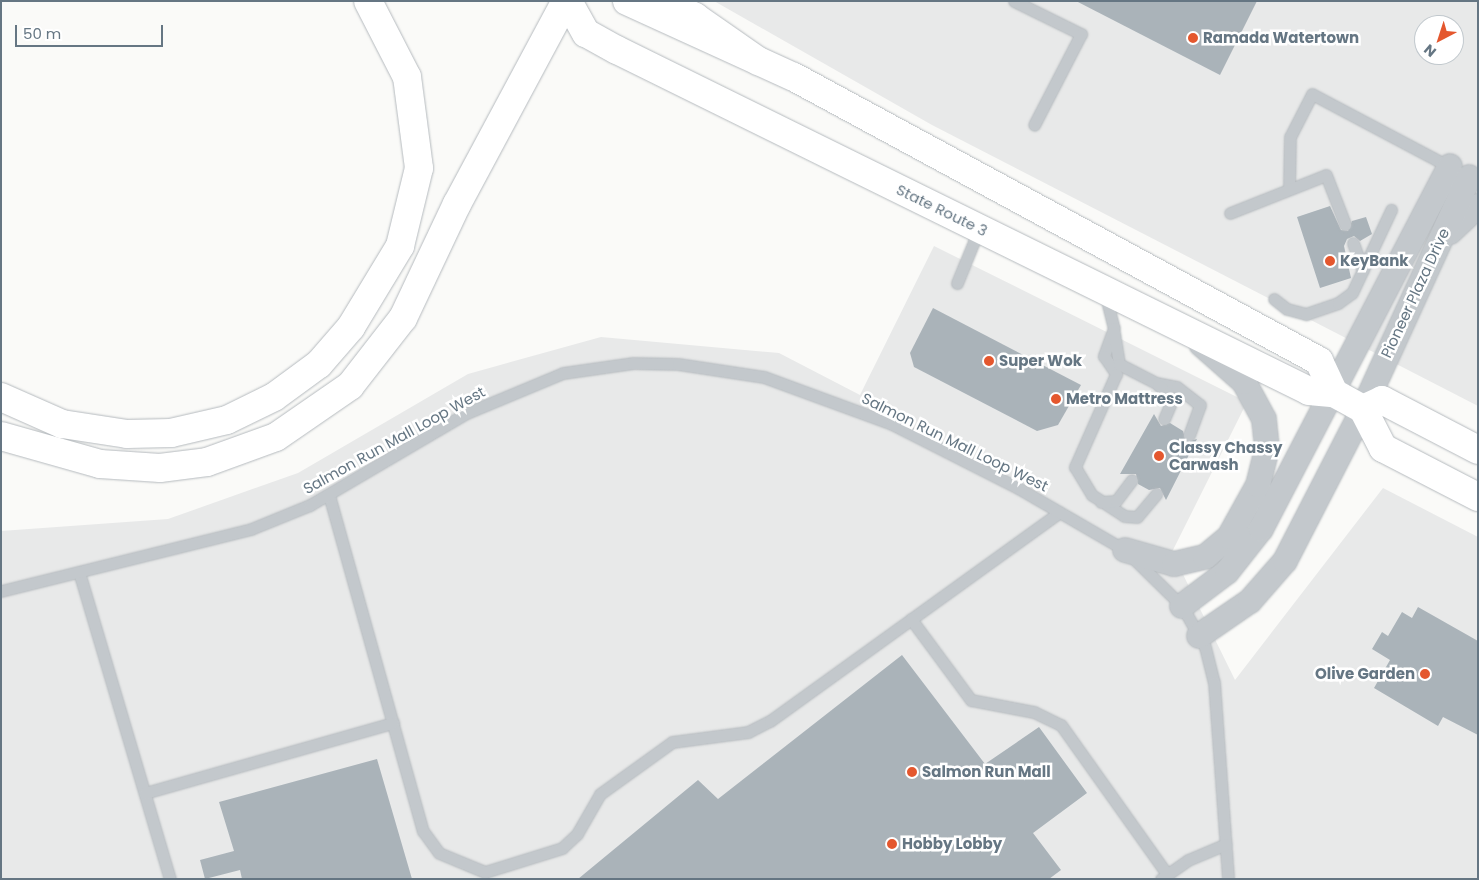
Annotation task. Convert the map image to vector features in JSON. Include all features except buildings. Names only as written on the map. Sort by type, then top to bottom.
[{"type":"main road","points":[[1,397],[62,424],[127,434],[171,433],[227,420],[274,397],[319,364],[351,327],[400,246],[419,168],[407,77],[368,1]]},
{"type":"main road","points":[[1,436],[100,464],[160,468],[207,462],[276,437],[350,386],[403,318],[456,204],[567,1]]},
{"type":"main road","name":"State Route 3","points":[[567,1],[586,33],[1309,391],[1334,394],[1363,409]]},
{"type":"main road","points":[[627,1],[758,61],[1318,361],[1334,394]]},
{"type":"main road","points":[[661,1],[696,17],[758,61]]},
{"type":"main road","points":[[1478,450],[1382,400],[1363,409],[1384,448],[1478,497]]},
{"type":"street","name":"Pioneer Plaza Drive","points":[[1182,606],[1247,550],[1334,394],[1465,175]]},
{"type":"street","name":"Pioneer Plaza Drive","points":[[1199,636],[1250,601],[1285,561],[1363,409],[1432,258],[1465,175]]},
{"type":"street","points":[[1432,258],[1461,218],[1478,206]]},
{"type":"street","points":[[1125,550],[1174,564],[1205,556],[1237,525],[1265,468],[1268,435],[1258,405],[1244,382],[1182,328]]},
{"type":"lane","points":[[1014,1],[1081,34],[1034,125]]},
{"type":"lane","points":[[1289,188],[1290,137],[1312,94],[1465,175]]},
{"type":"lane","points":[[1230,213],[1289,188],[1326,176],[1345,224]]},
{"type":"lane","points":[[1274,299],[1287,309],[1306,314],[1320,310],[1352,292],[1391,210]]},
{"type":"lane","points":[[957,283],[979,228]]},
{"type":"lane","points":[[1353,243],[1362,270]]},
{"type":"lane","points":[[1104,290],[1119,364],[1156,383],[1168,392],[1170,405],[1164,420]]},
{"type":"lane","points":[[1113,329],[1104,356],[1116,374],[1075,467],[1092,495],[1124,516],[1137,517],[1156,494]]},
{"type":"lane","name":"Salmon Run Mall Loop West","points":[[1,591],[251,529],[329,495],[467,413],[526,386],[563,373],[634,363],[678,364],[764,377],[815,392],[892,424],[1060,512],[1125,550],[1182,606],[1199,636],[1214,682],[1228,879]]},
{"type":"lane","points":[[1156,383],[1176,387],[1200,405],[1189,435]]},
{"type":"lane","points":[[1101,502],[1116,501],[1132,480]]},
{"type":"lane","points":[[329,495],[427,839],[439,854],[465,868],[494,871],[562,848],[577,834],[600,794],[672,742],[736,734],[770,721],[1060,512]]},
{"type":"lane","points":[[79,572],[170,879]]},
{"type":"lane","points":[[911,619],[971,700],[1040,713],[1061,725],[1164,876],[1193,857],[1226,844]]},
{"type":"lane","points":[[145,793],[393,723]]},
{"type":"shaded area","points":[[714,1],[1478,1],[1478,406],[932,125]]},
{"type":"shaded area","name":"Salmon Run Mall","points":[[934,246],[1247,402],[1172,552],[1235,680],[1383,488],[1478,537],[1478,879],[1,879],[1,531],[168,519],[298,473],[468,374],[601,337],[779,353],[860,395]]},
{"type":"place","name":"Ramada Watertown","points":[[1193,38]]},
{"type":"place","name":"KeyBank","points":[[1330,261]]},
{"type":"place","name":"Super Wok","points":[[989,361]]},
{"type":"place","name":"Metro Mattress","points":[[1056,399]]},
{"type":"place","name":"Classy Chassy Carwash","points":[[1159,456]]},
{"type":"place","name":"Olive Garden","points":[[1425,674]]},
{"type":"place","name":"Salmon Run Mall","points":[[912,772]]},
{"type":"place","name":"Hobby Lobby","points":[[892,844]]}]
